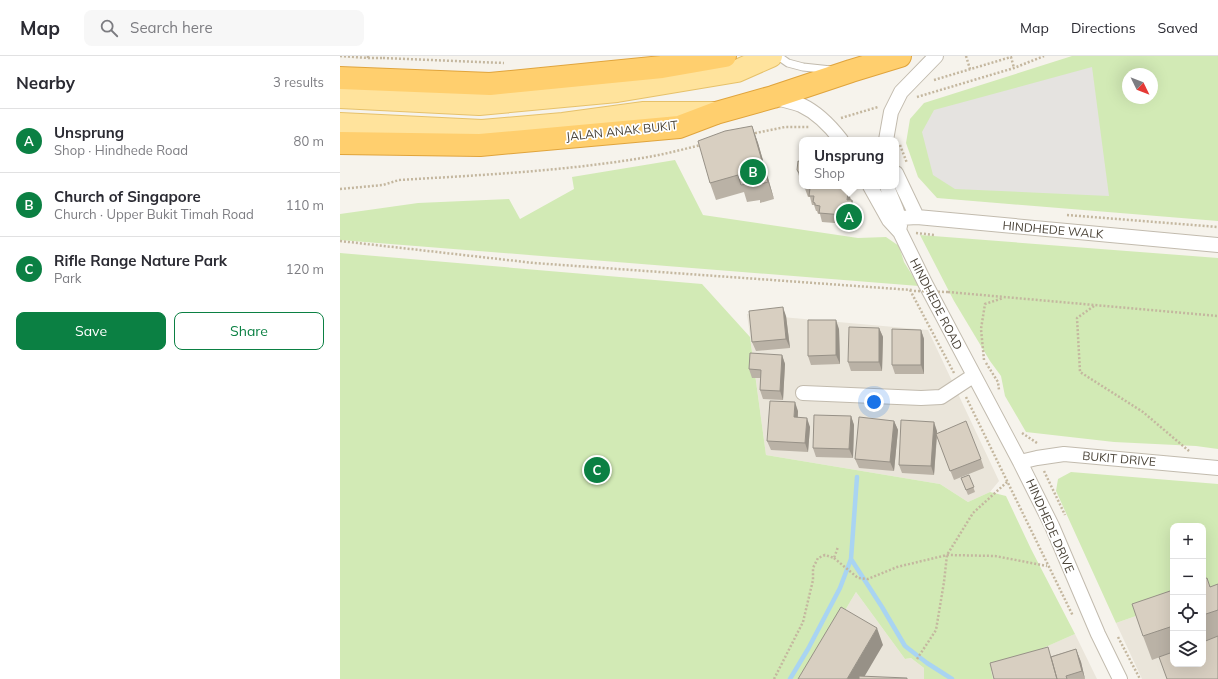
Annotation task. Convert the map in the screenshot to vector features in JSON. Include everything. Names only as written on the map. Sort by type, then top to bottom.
[{"type":"highway","points":[[616,72],[660,56]]},
{"type":"highway","points":[[340,78],[490,84],[662,67],[725,56]]},
{"type":"highway","points":[[716,113],[773,97],[851,70],[900,56]]},
{"type":"highway","name":"JALAN ANAK BUKIT","points":[[340,143],[480,146],[679,126],[716,113]]},
{"type":"main road","points":[[340,97],[479,104],[502,102],[617,91],[738,71],[771,56]]},
{"type":"main road","name":"JALAN ANAK BUKIT","points":[[340,124],[482,131],[563,124],[644,113],[716,113]]},
{"type":"street","points":[[887,137],[891,112],[901,92],[936,56]]},
{"type":"street","points":[[773,97],[800,105],[826,123],[838,137]]},
{"type":"street","points":[[903,171],[917,217]]},
{"type":"street","name":"HINDHEDE ROAD","points":[[872,189],[894,219],[924,283],[973,376]]},
{"type":"street","name":"HINDHEDE ROAD","points":[[889,189],[894,219]]},
{"type":"street","name":"HINDHEDE WALK","points":[[894,219],[917,217],[1218,245]]},
{"type":"street","points":[[803,393],[921,398],[941,397],[973,376]]},
{"type":"street","name":"HINDHEDE DRIVE","points":[[973,376],[1020,462],[1052,526],[1098,634],[1120,679]]},
{"type":"street","name":"BUKIT DRIVE","points":[[1020,462],[1064,454],[1218,468]]},
{"type":"lane","points":[[778,56],[788,63],[802,67],[823,70],[851,70]]},
{"type":"path","points":[[340,56],[490,62]]},
{"type":"path","points":[[966,56],[970,69]]},
{"type":"path","points":[[914,101],[918,96],[1014,68],[1044,56]]},
{"type":"path","points":[[933,80],[1011,57],[1014,68]]},
{"type":"path","points":[[383,58],[383,64]]},
{"type":"path","points":[[746,135],[785,126],[807,128],[880,107],[891,112]]},
{"type":"path","points":[[901,139],[900,147],[903,171]]},
{"type":"path","points":[[340,189],[383,184],[399,180],[509,174],[598,164],[649,157],[708,144]]},
{"type":"path","points":[[340,241],[534,263],[914,291],[948,292],[1218,316]]},
{"type":"path","points":[[910,290],[960,385],[1075,620]]},
{"type":"path","points":[[984,360],[981,329],[984,304],[1006,297]]},
{"type":"path","points":[[1095,305],[1077,318],[1080,372],[1143,412],[1192,454]]},
{"type":"path","points":[[918,658],[936,630],[947,555],[973,512],[1007,482]]},
{"type":"path","points":[[834,558],[838,547]]},
{"type":"path","points":[[774,679],[803,622],[813,580],[813,568],[818,558],[825,555],[834,558],[858,578],[868,579],[897,567],[947,555],[995,556],[1048,566]]},
{"type":"shaded area","points":[[1092,67],[1109,196],[955,189],[933,175],[922,132],[934,110]]},
{"type":"shaded area","points":[[747,314],[928,330],[999,481],[990,492],[968,502],[940,484],[766,455]]},
{"type":"shaded area","points":[[856,592],[905,659],[911,658],[924,668],[924,679],[804,679]]},
{"type":"shaded area","points":[[1170,604],[1170,667],[1206,667],[1218,679],[1142,679],[1116,623]]},
{"type":"shaded area","points":[[1075,634],[1097,679],[993,679],[990,671]]},
{"type":"green space","points":[[1072,56],[1218,56],[1218,221],[937,198],[918,177],[906,143],[910,119],[924,103]]},
{"type":"green space","points":[[675,160],[703,215],[858,238],[886,237],[899,246],[904,262],[919,286],[340,240],[340,214],[418,203],[509,199],[520,219],[574,189],[572,177]]},
{"type":"green space","points":[[920,235],[1218,258],[1218,449],[1196,446],[1114,442],[1026,432],[1005,396],[1001,376],[990,361],[954,301]]},
{"type":"green space","points":[[340,253],[702,284],[750,337],[766,455],[940,484],[968,502],[990,492],[1006,496],[1031,549],[1075,634],[991,671],[993,679],[924,679],[924,668],[911,658],[905,659],[856,592],[804,679],[340,679]]},
{"type":"green space","points":[[1071,472],[1218,484],[1218,587],[1206,591],[1206,523],[1170,523],[1170,604],[1116,623],[1056,491],[1058,479]]},
{"type":"building","points":[[752,126],[768,182],[754,186],[754,183],[741,185],[738,175],[710,183],[698,141],[725,131]]},
{"type":"building","points":[[798,161],[799,173],[797,170]]},
{"type":"building","points":[[810,189],[845,189],[845,192],[848,192],[847,200],[852,200],[851,208],[856,209],[856,216],[819,213],[820,206],[815,205],[813,202],[814,196],[809,196]]},
{"type":"building","points":[[783,307],[786,339],[752,342],[749,311]]},
{"type":"building","points":[[808,320],[836,320],[836,355],[808,356]]},
{"type":"building","points":[[849,327],[879,328],[879,362],[848,362]]},
{"type":"building","points":[[892,329],[921,330],[921,365],[892,365]]},
{"type":"building","points":[[750,353],[782,355],[780,391],[760,390],[761,370],[749,369]]},
{"type":"building","points":[[770,401],[795,402],[794,417],[807,418],[805,443],[767,441]]},
{"type":"building","points":[[814,415],[851,416],[849,449],[813,448]]},
{"type":"building","points":[[859,417],[894,421],[890,462],[855,459]]},
{"type":"building","points":[[901,420],[934,422],[931,466],[899,465]]},
{"type":"building","points":[[966,421],[981,459],[950,471],[936,434]]},
{"type":"building","points":[[969,475],[974,487],[966,490],[961,478]]},
{"type":"building","points":[[1206,578],[1210,587],[1218,584],[1218,610],[1206,614],[1206,595]]},
{"type":"building","points":[[1170,591],[1170,627],[1143,636],[1132,604]]},
{"type":"building","points":[[841,607],[877,628],[847,679],[798,679]]},
{"type":"building","points":[[1218,636],[1218,679],[1167,679],[1159,657],[1170,653],[1170,667],[1206,667],[1206,641]]},
{"type":"building","points":[[1048,647],[1057,679],[994,679],[990,663]]},
{"type":"building","points":[[1076,649],[1082,671],[1066,676],[1067,679],[1057,679],[1051,657]]},
{"type":"building","points":[[859,676],[907,678],[907,679],[859,679]]},
{"type":"waterway","points":[[790,679],[808,649],[840,588],[851,559],[857,477]]},
{"type":"waterway","points":[[851,559],[905,646],[927,663],[952,679]]},
{"type":"place","name":"Church of Singapore","points":[[753,172]]},
{"type":"place","name":"Unsprung","points":[[849,217]]},
{"type":"place","name":"Rifle Range Nature Park","points":[[597,470]]}]
